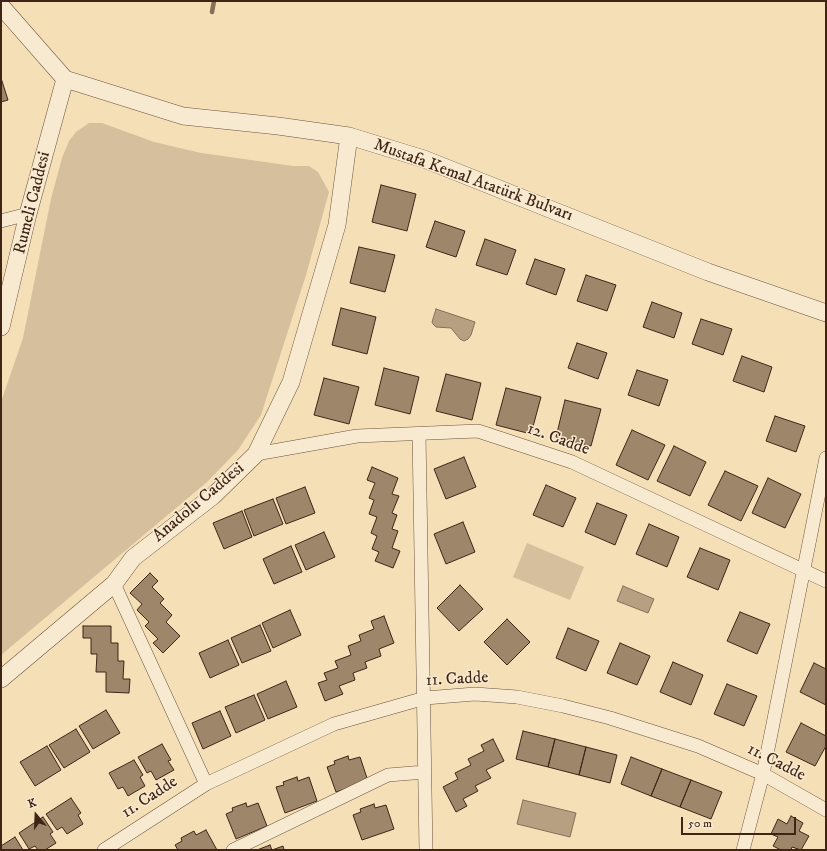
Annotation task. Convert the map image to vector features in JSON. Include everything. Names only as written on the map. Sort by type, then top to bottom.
[{"type":"street","points":[[1,6],[65,79]]},
{"type":"street","name":"Mustafa Kemal Atatürk Bulvarı","points":[[65,79],[183,116],[278,126],[349,136],[424,159],[708,272],[826,313]]},
{"type":"street","name":"Rumeli Caddesi","points":[[1,327],[28,214],[65,79]]},
{"type":"street","name":"Anadolu Caddesi","points":[[1,679],[114,584],[133,558],[213,496],[256,454],[291,382],[337,225],[349,136]]},
{"type":"street","points":[[1,221],[28,214]]},
{"type":"street","name":"12. Cadde","points":[[256,454],[357,436],[478,431],[572,462],[826,581]]},
{"type":"street","points":[[419,434],[426,850]]},
{"type":"street","points":[[743,850],[763,774],[826,458]]},
{"type":"street","points":[[114,584],[206,784]]},
{"type":"street","name":"11. Cadde","points":[[104,850],[206,784],[334,724],[424,698],[475,694],[517,697],[563,706],[610,718],[698,746],[763,774],[826,810]]},
{"type":"street","points":[[233,850],[388,775],[425,772]]},
{"type":"shaded area","points":[[89,123],[102,123],[154,142],[201,153],[293,166],[309,166],[318,172],[329,192],[306,275],[261,415],[238,450],[207,482],[1,655],[1,402],[23,338],[51,199],[62,158],[69,141],[76,132]]},
{"type":"shaded area","points":[[436,309],[475,322],[471,335],[468,339],[464,341],[460,339],[451,328],[436,327],[432,322]]},
{"type":"shaded area","points":[[527,543],[584,567],[570,600],[513,577]]},
{"type":"shaded area","points":[[623,586],[654,599],[648,613],[617,601]]},
{"type":"shaded area","points":[[523,800],[576,813],[570,837],[517,824]]},
{"type":"building","points":[[1,78],[8,100],[1,102]]},
{"type":"building","points":[[381,185],[416,194],[407,231],[372,222]]},
{"type":"building","points":[[435,221],[465,231],[456,257],[426,247]]},
{"type":"building","points":[[485,239],[516,250],[507,275],[476,265]]},
{"type":"building","points":[[359,247],[395,255],[385,292],[350,283]]},
{"type":"building","points":[[535,259],[565,269],[556,295],[526,284]]},
{"type":"building","points":[[586,275],[616,285],[607,311],[577,301]]},
{"type":"building","points":[[652,302],[682,313],[674,338],[643,327]]},
{"type":"building","points":[[341,308],[376,317],[367,354],[332,345]]},
{"type":"building","points":[[701,319],[732,329],[723,355],[692,344]]},
{"type":"building","points":[[577,343],[607,353],[598,379],[568,368]]},
{"type":"building","points":[[742,356],[772,367],[764,392],[733,381]]},
{"type":"building","points":[[384,368],[419,377],[410,414],[375,405]]},
{"type":"building","points":[[637,370],[668,380],[659,406],[628,395]]},
{"type":"building","points":[[446,374],[481,383],[472,420],[436,411]]},
{"type":"building","points":[[324,378],[359,387],[349,424],[314,415]]},
{"type":"building","points":[[506,388],[541,397],[531,434],[496,425]]},
{"type":"building","points":[[565,400],[601,409],[591,446],[556,437]]},
{"type":"building","points":[[775,416],[805,426],[796,452],[766,441]]},
{"type":"building","points":[[632,430],[665,445],[648,480],[616,465]]},
{"type":"building","points":[[674,446],[706,462],[690,496],[657,481]]},
{"type":"building","points":[[464,457],[476,487],[446,499],[434,469]]},
{"type":"building","points":[[372,467],[398,478],[392,494],[399,496],[392,513],[397,515],[392,529],[398,531],[392,548],[400,551],[393,568],[375,561],[379,552],[372,549],[377,536],[371,533],[377,517],[369,514],[374,500],[369,498],[375,483],[367,480]]},
{"type":"building","points":[[725,471],[758,486],[741,521],[708,505]]},
{"type":"building","points":[[768,478],[801,494],[785,528],[752,513]]},
{"type":"building","points":[[546,485],[576,498],[563,527],[533,515]]},
{"type":"building","points":[[305,487],[315,513],[286,524],[276,498]]},
{"type":"building","points":[[273,499],[283,524],[254,536],[244,510]]},
{"type":"building","points":[[597,503],[627,515],[615,545],[585,532]]},
{"type":"building","points":[[242,511],[252,537],[224,549],[213,523]]},
{"type":"building","points":[[463,522],[475,552],[446,564],[434,534]]},
{"type":"building","points":[[649,524],[679,537],[667,567],[636,554]]},
{"type":"building","points":[[324,532],[335,557],[306,570],[295,545]]},
{"type":"building","points":[[291,546],[302,572],[274,584],[263,559]]},
{"type":"building","points":[[700,548],[730,560],[718,590],[687,577]]},
{"type":"building","points":[[150,573],[158,581],[152,587],[164,599],[160,603],[172,615],[166,622],[180,636],[163,653],[153,643],[158,639],[145,626],[149,622],[137,610],[142,604],[130,593]]},
{"type":"building","points":[[460,585],[483,609],[459,631],[437,608]]},
{"type":"building","points":[[290,610],[301,635],[273,648],[262,623]]},
{"type":"building","points":[[740,612],[770,624],[757,654],[727,641]]},
{"type":"building","points":[[384,616],[394,643],[379,649],[381,656],[365,662],[367,668],[353,673],[355,680],[339,686],[343,694],[325,701],[318,683],[327,680],[324,673],[338,668],[335,661],[351,655],[348,646],[361,641],[359,635],[374,629],[371,621]]},
{"type":"building","points":[[507,619],[530,642],[507,665],[484,642]]},
{"type":"building","points":[[260,625],[271,651],[242,663],[231,638]]},
{"type":"building","points":[[83,626],[111,626],[111,643],[118,643],[118,661],[124,661],[123,679],[130,679],[129,693],[106,692],[106,672],[96,672],[97,654],[91,654],[91,638],[83,638]]},
{"type":"building","points":[[568,628],[599,641],[586,671],[556,658]]},
{"type":"building","points":[[228,640],[239,665],[210,678],[199,653]]},
{"type":"building","points":[[620,643],[650,656],[637,685],[607,673]]},
{"type":"building","points":[[673,662],[703,675],[691,705],[660,692]]},
{"type":"building","points":[[814,663],[826,669],[826,705],[800,692]]},
{"type":"building","points":[[286,681],[297,707],[268,719],[257,694]]},
{"type":"building","points":[[727,684],[757,696],[744,726],[714,714]]},
{"type":"building","points":[[254,695],[265,720],[236,733],[225,707]]},
{"type":"building","points":[[106,710],[120,733],[93,749],[79,726]]},
{"type":"building","points":[[220,711],[231,736],[203,749],[192,723]]},
{"type":"building","points":[[801,723],[826,736],[826,746],[815,766],[786,752]]},
{"type":"building","points":[[76,729],[90,752],[64,768],[49,745]]},
{"type":"building","points":[[523,731],[555,739],[548,767],[516,759]]},
{"type":"building","points":[[493,739],[504,761],[486,770],[491,778],[475,786],[478,791],[463,799],[467,806],[456,812],[443,787],[458,779],[455,773],[471,765],[468,759],[484,751],[481,745]]},
{"type":"building","points":[[555,739],[586,747],[579,775],[548,767]]},
{"type":"building","points":[[162,744],[171,760],[168,761],[174,770],[156,780],[151,771],[147,773],[138,757]]},
{"type":"building","points":[[47,746],[61,770],[35,786],[20,762]]},
{"type":"building","points":[[586,747],[617,755],[610,783],[579,775]]},
{"type":"building","points":[[348,756],[349,760],[360,757],[368,781],[336,792],[327,767],[335,764],[334,761]]},
{"type":"building","points":[[631,757],[662,769],[651,796],[621,784]]},
{"type":"building","points":[[134,760],[143,775],[140,777],[145,786],[128,796],[123,787],[118,789],[109,773]]},
{"type":"building","points":[[662,769],[691,780],[680,807],[651,796]]},
{"type":"building","points":[[297,777],[298,781],[309,777],[317,801],[285,813],[276,787],[284,785],[283,782]]},
{"type":"building","points":[[691,780],[722,792],[711,819],[680,807]]},
{"type":"building","points":[[71,798],[81,813],[78,815],[83,824],[67,834],[62,827],[57,830],[46,814]]},
{"type":"building","points":[[246,803],[247,807],[258,803],[267,826],[236,839],[226,814],[233,811],[232,808]]},
{"type":"building","points":[[374,804],[375,808],[386,805],[394,829],[362,840],[353,815],[361,812],[360,809]]},
{"type":"building","points":[[791,816],[803,823],[799,831],[809,836],[801,850],[792,847],[791,850],[781,850],[773,846],[778,837],[771,834],[778,819],[787,824]]},
{"type":"building","points":[[43,817],[53,832],[50,834],[56,843],[45,850],[38,850],[35,846],[29,849],[19,833]]},
{"type":"building","points":[[206,830],[217,850],[178,850],[175,845],[182,841],[181,838],[194,831],[196,835]]},
{"type":"building","points":[[15,837],[23,850],[1,850],[1,846]]},
{"type":"building","points":[[270,845],[272,850],[257,850]]},
{"type":"building","points":[[283,846],[284,850],[272,850]]},
{"type":"waterway","points":[[212,12],[214,1]]}]
